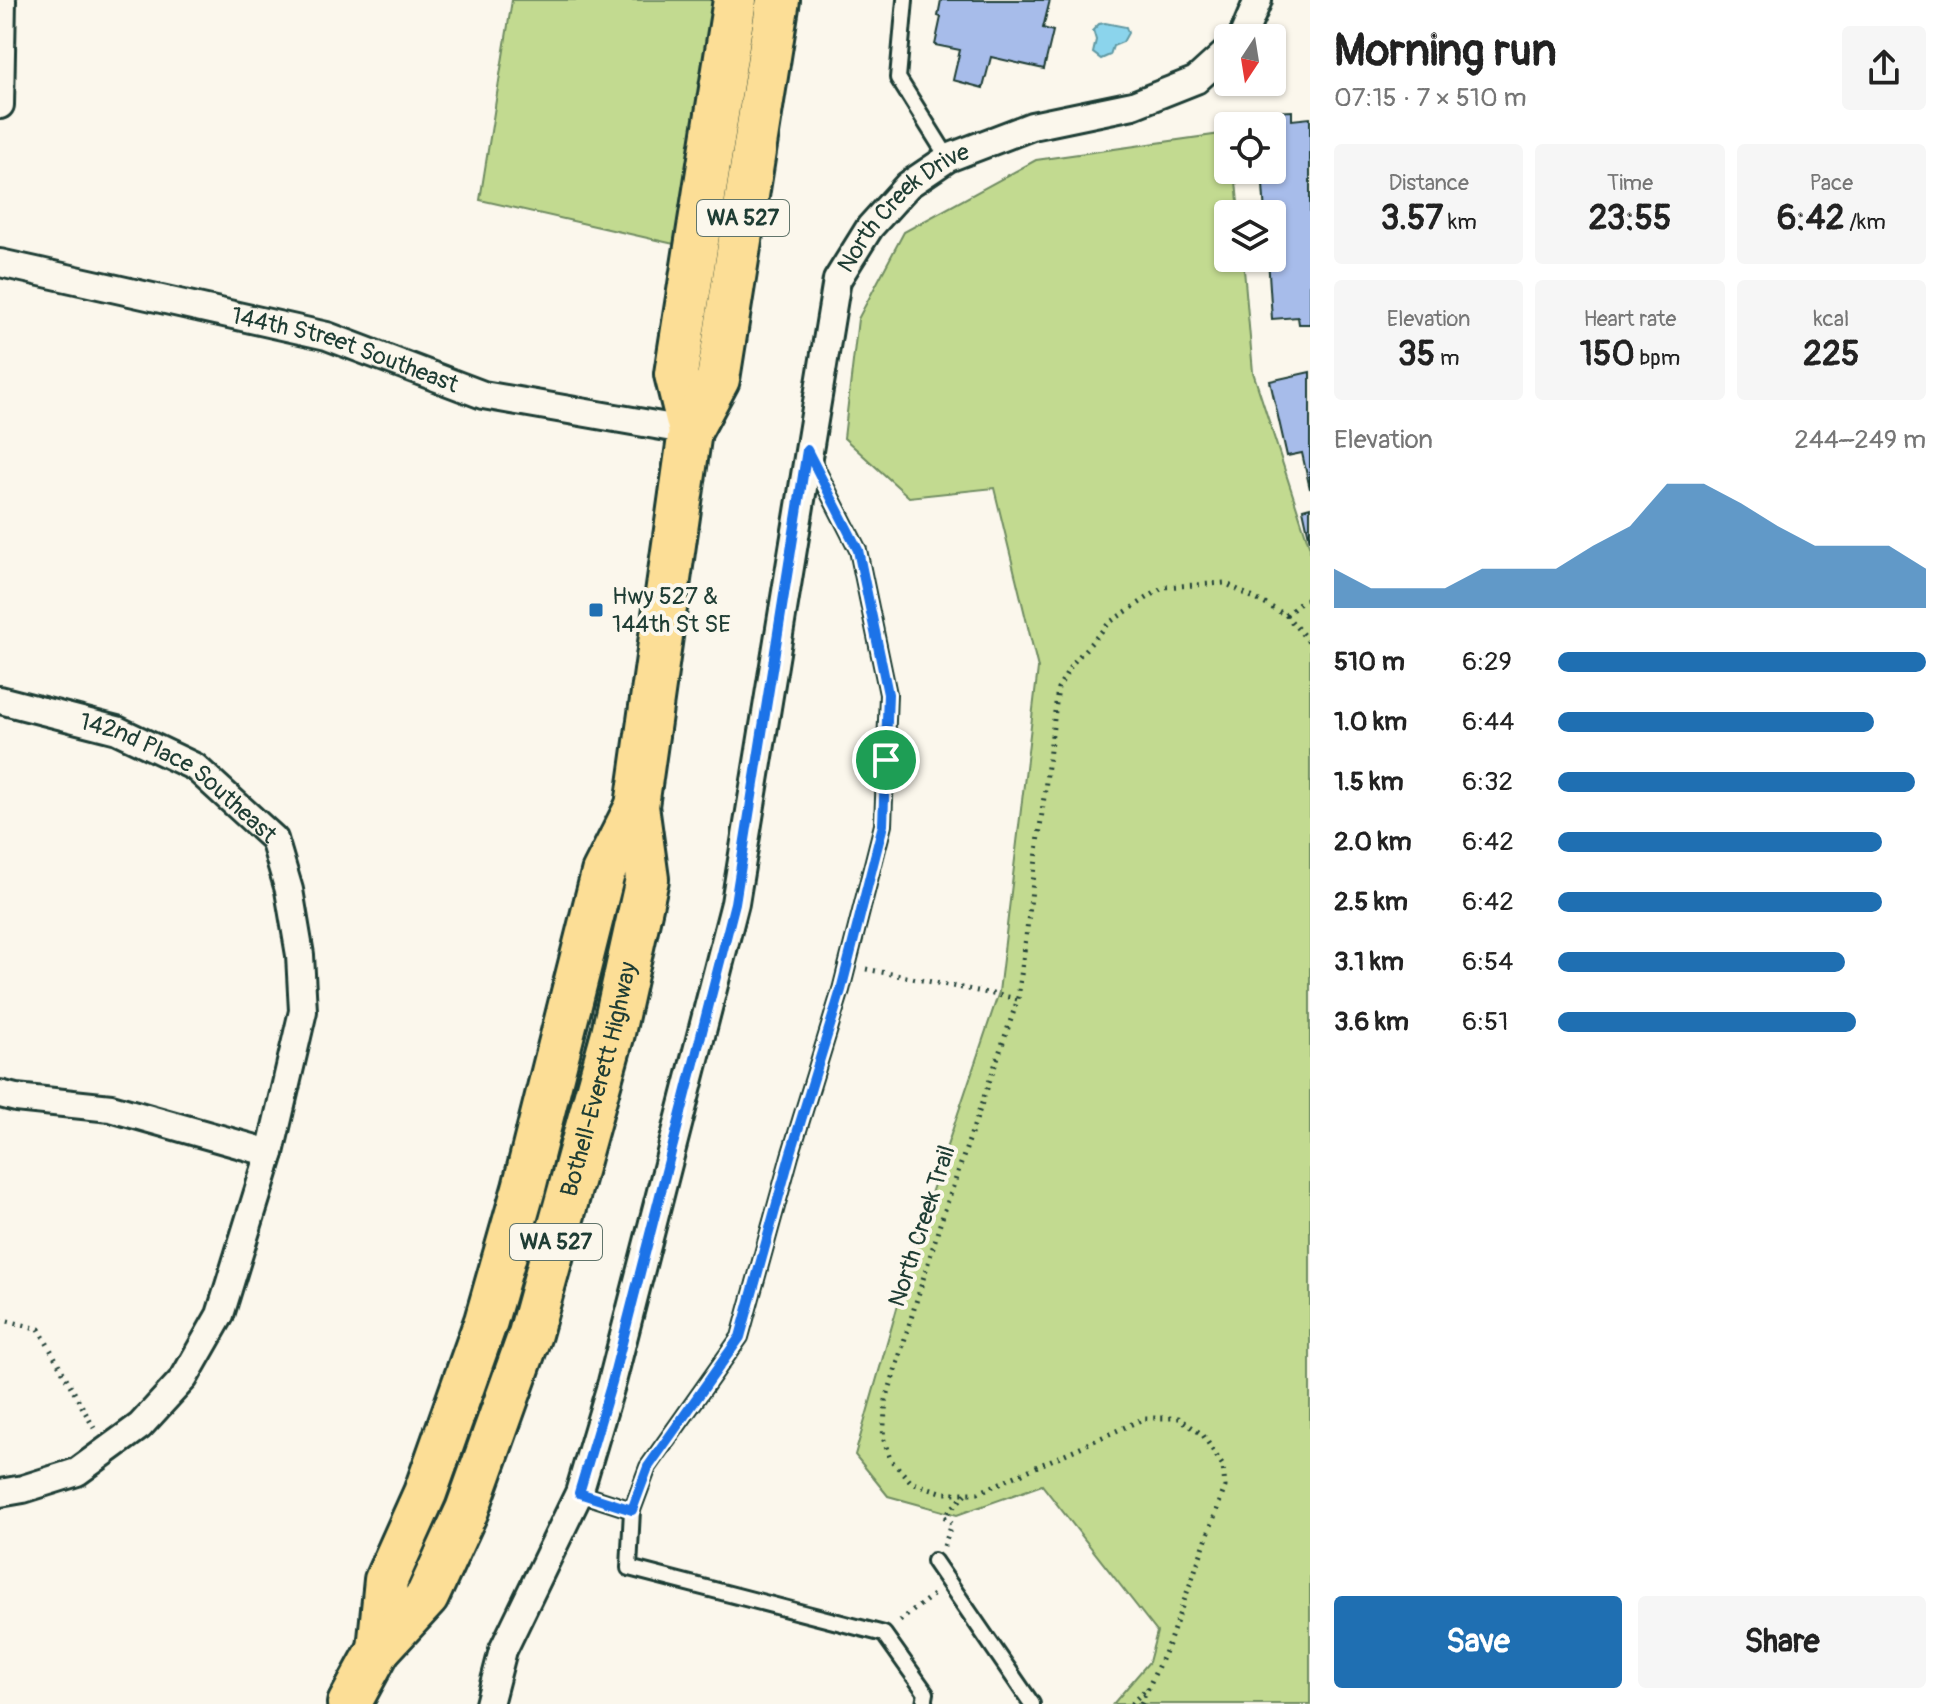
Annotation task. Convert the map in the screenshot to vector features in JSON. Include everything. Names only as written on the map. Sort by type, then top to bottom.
[{"type":"main road","name":"Bothell-Everett Highway","points":[[690,431],[676,374],[735,0]]},
{"type":"main road","name":"Bothell-Everett Highway","points":[[349,1704],[379,1649],[386,1580],[425,1493],[486,1321],[524,1188],[603,873],[637,806],[690,431],[718,379],[778,0]]},
{"type":"street","points":[[0,105],[2,0]]},
{"type":"street","points":[[1248,24],[1258,0]]},
{"type":"street","name":"North Creek Drive","points":[[489,1704],[503,1650],[579,1493],[612,1382],[735,903],[837,280],[879,216],[908,185],[948,158],[1032,126],[1133,105],[1196,80],[1214,64]]},
{"type":"street","name":"144th Street Southeast","points":[[0,263],[327,336],[483,395],[690,431]]},
{"type":"street","name":"142nd Place Southeast","points":[[0,700],[117,730],[195,767],[274,839],[294,916],[303,1011],[270,1153],[220,1315],[184,1378],[140,1426],[77,1472],[0,1493]]},
{"type":"street","points":[[0,1094],[111,1108],[270,1153]]},
{"type":"lane","points":[[905,0],[898,78],[948,158]]},
{"type":"lane","points":[[807,450],[858,550],[888,694],[883,825],[847,966],[740,1337],[648,1467],[632,1510],[629,1568],[884,1634],[926,1693],[924,1704]]},
{"type":"lane","points":[[579,1493],[632,1510]]},
{"type":"lane","points":[[934,1561],[1032,1704]]},
{"type":"path","name":"North Creek Trail","points":[[1141,1704],[1170,1640],[1225,1487],[1223,1466],[1203,1435],[1179,1418],[1145,1418],[978,1493],[944,1493],[911,1482],[890,1459],[883,1437],[886,1400],[940,1224],[1018,999],[1058,688],[1072,664],[1110,622],[1164,587],[1225,583],[1286,615],[1310,643]]},
{"type":"path","points":[[1286,615],[1304,600],[1310,599]]},
{"type":"path","points":[[847,966],[1018,999]]},
{"type":"path","points":[[0,1319],[39,1329],[106,1450]]},
{"type":"path","points":[[884,1634],[961,1573],[943,1548],[952,1524],[944,1516],[967,1493]]},
{"type":"path","points":[[1131,1704],[1147,1688]]},
{"type":"green space","points":[[512,0],[735,0],[696,249],[480,200]]},
{"type":"green space","points":[[1214,135],[1214,184],[1236,184],[1238,200],[1214,200],[1214,272],[1244,272],[1253,372],[1310,548],[1310,1704],[1113,1704],[1149,1662],[1157,1632],[1042,1485],[957,1515],[888,1496],[855,1455],[923,1217],[999,992],[1038,668],[994,488],[909,497],[844,438],[858,319],[904,232],[1036,160]]},
{"type":"water","points":[[1105,23],[1126,27],[1128,33],[1123,42],[1113,46],[1110,55],[1101,59],[1093,53],[1096,40],[1093,30]]},
{"type":"building","points":[[941,0],[1050,0],[1043,28],[1053,31],[1044,69],[991,57],[983,88],[953,80],[960,50],[935,45]]},
{"type":"building","points":[[1292,111],[1292,120],[1310,118],[1310,324],[1299,324],[1298,317],[1272,319],[1269,272],[1286,272],[1286,200],[1264,200],[1263,184],[1286,184],[1286,112],[1270,112]]},
{"type":"building","points":[[1310,372],[1310,489],[1302,453],[1287,456],[1270,381]]},
{"type":"building","points":[[1310,507],[1310,541],[1303,509]]},
{"type":"place","name":"Hwy 527 & 144th St SE","points":[[596,610]]},
{"type":"route","points":[[807,450],[858,550],[888,694],[886,760],[883,825],[841,990],[790,1156],[740,1337],[648,1467],[632,1510],[579,1493],[612,1382],[735,903],[807,450]]}]
